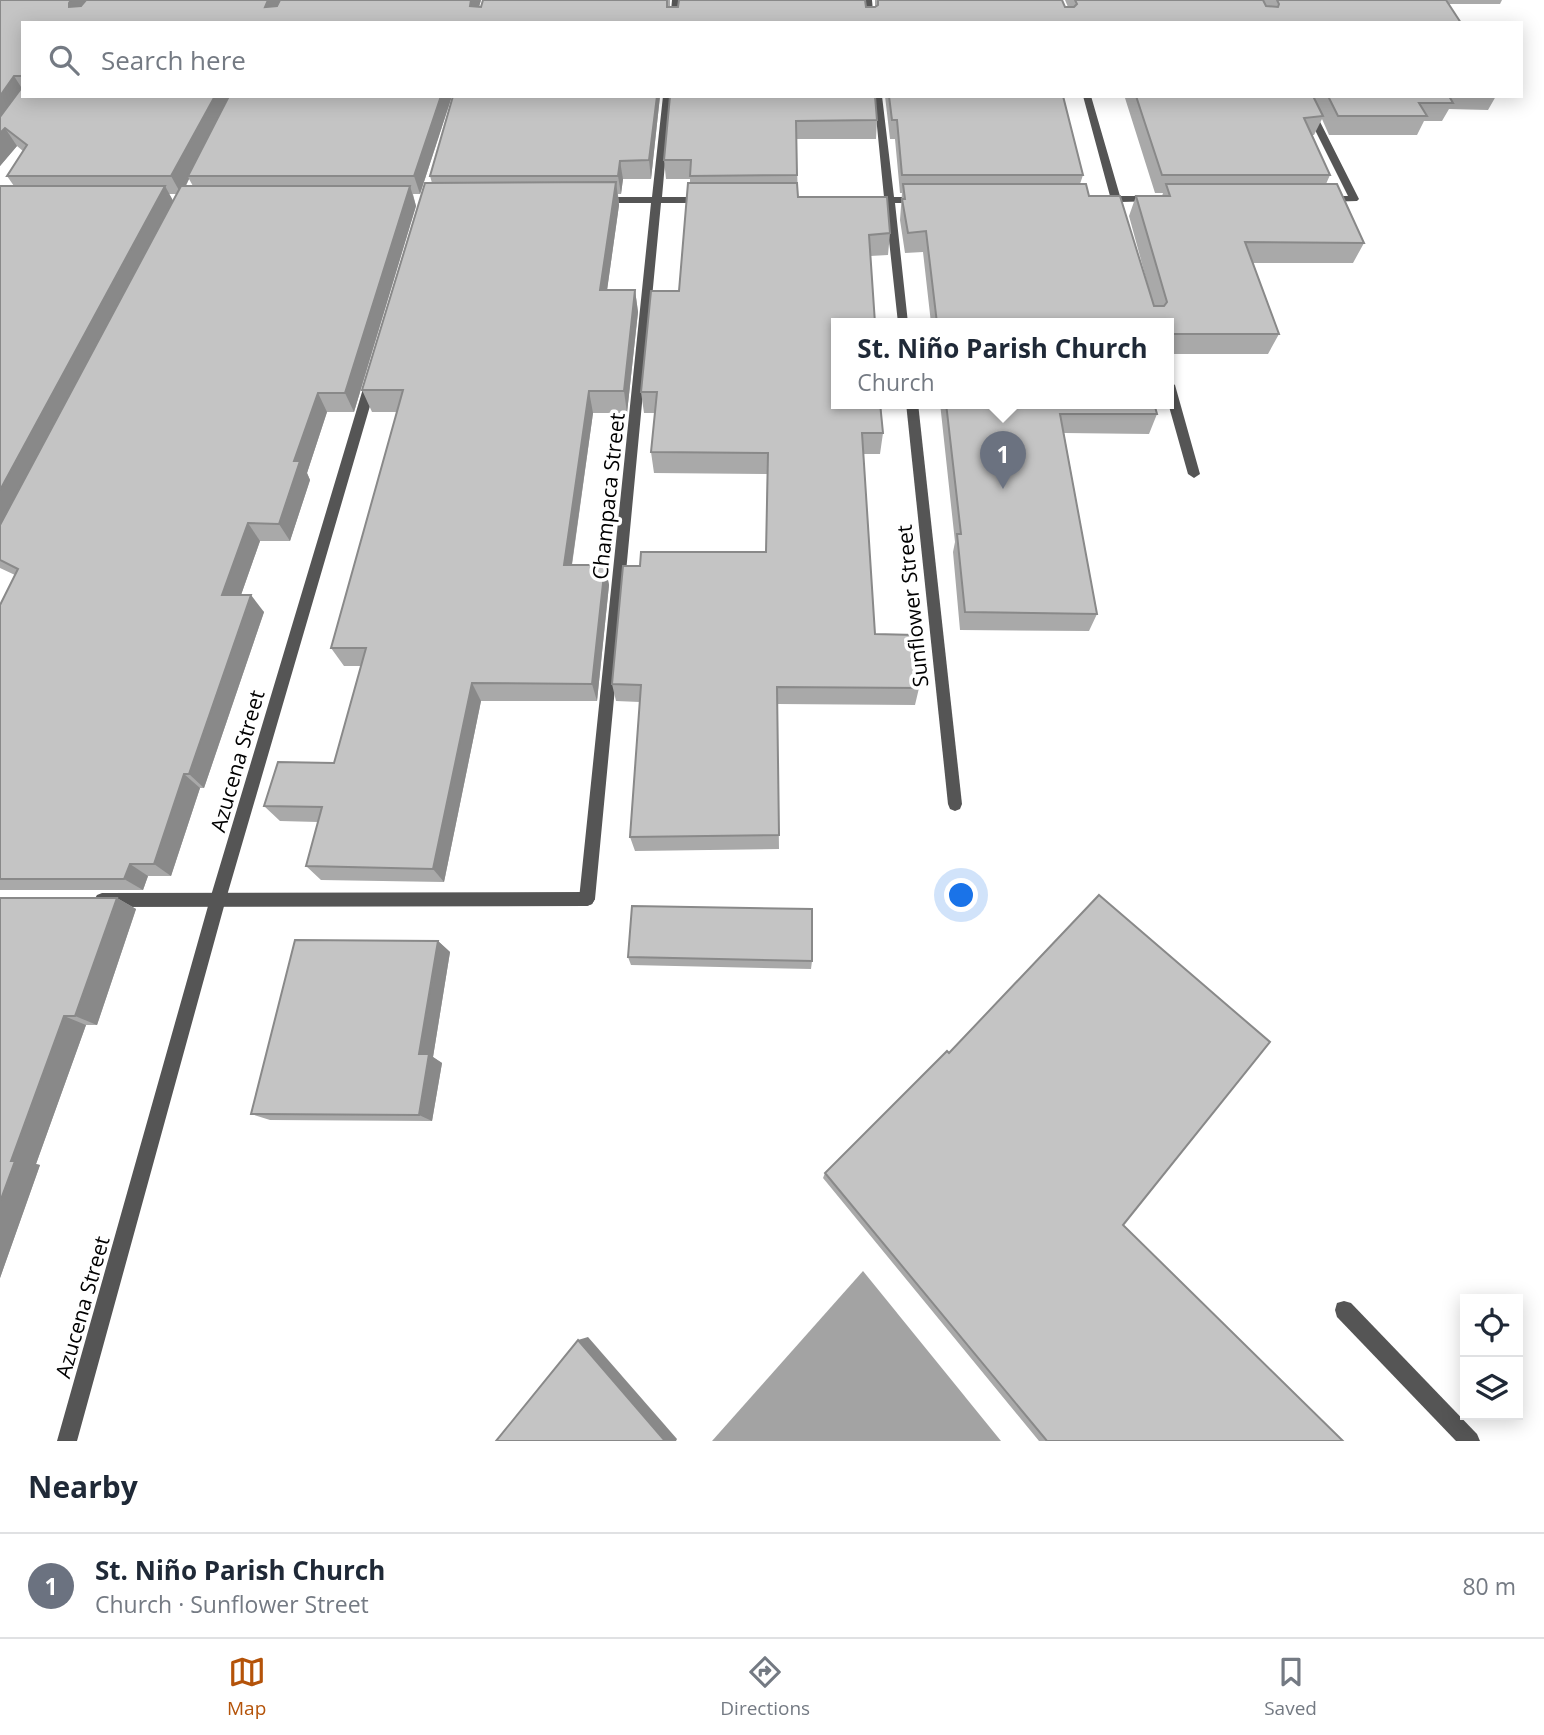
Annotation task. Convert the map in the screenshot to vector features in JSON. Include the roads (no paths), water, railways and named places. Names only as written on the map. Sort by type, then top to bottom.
[{"type":"street","points":[[674,21],[677,0]]},
{"type":"street","points":[[868,0],[870,21]]},
{"type":"street","name":"Champaca Street","points":[[218,899],[587,899],[667,98]]},
{"type":"street","points":[[878,98],[902,318]]},
{"type":"street","points":[[1088,98],[1123,224]]},
{"type":"street","points":[[1303,98],[1354,199],[1312,199]]},
{"type":"street","points":[[1090,199],[1172,199]]},
{"type":"street","points":[[588,200],[712,200]]},
{"type":"street","points":[[862,200],[930,200]]},
{"type":"street","name":"Azucena Street","points":[[67,1441],[218,899],[374,371]]},
{"type":"street","points":[[1174,403],[1194,474]]},
{"type":"street","name":"Sunflower Street","points":[[913,409],[955,804]]},
{"type":"street","points":[[82,900],[218,899]]},
{"type":"street","points":[[1344,1310],[1469,1441]]},
{"type":"place","name":"St. Niño Parish Church","points":[[1003,489]]}]
